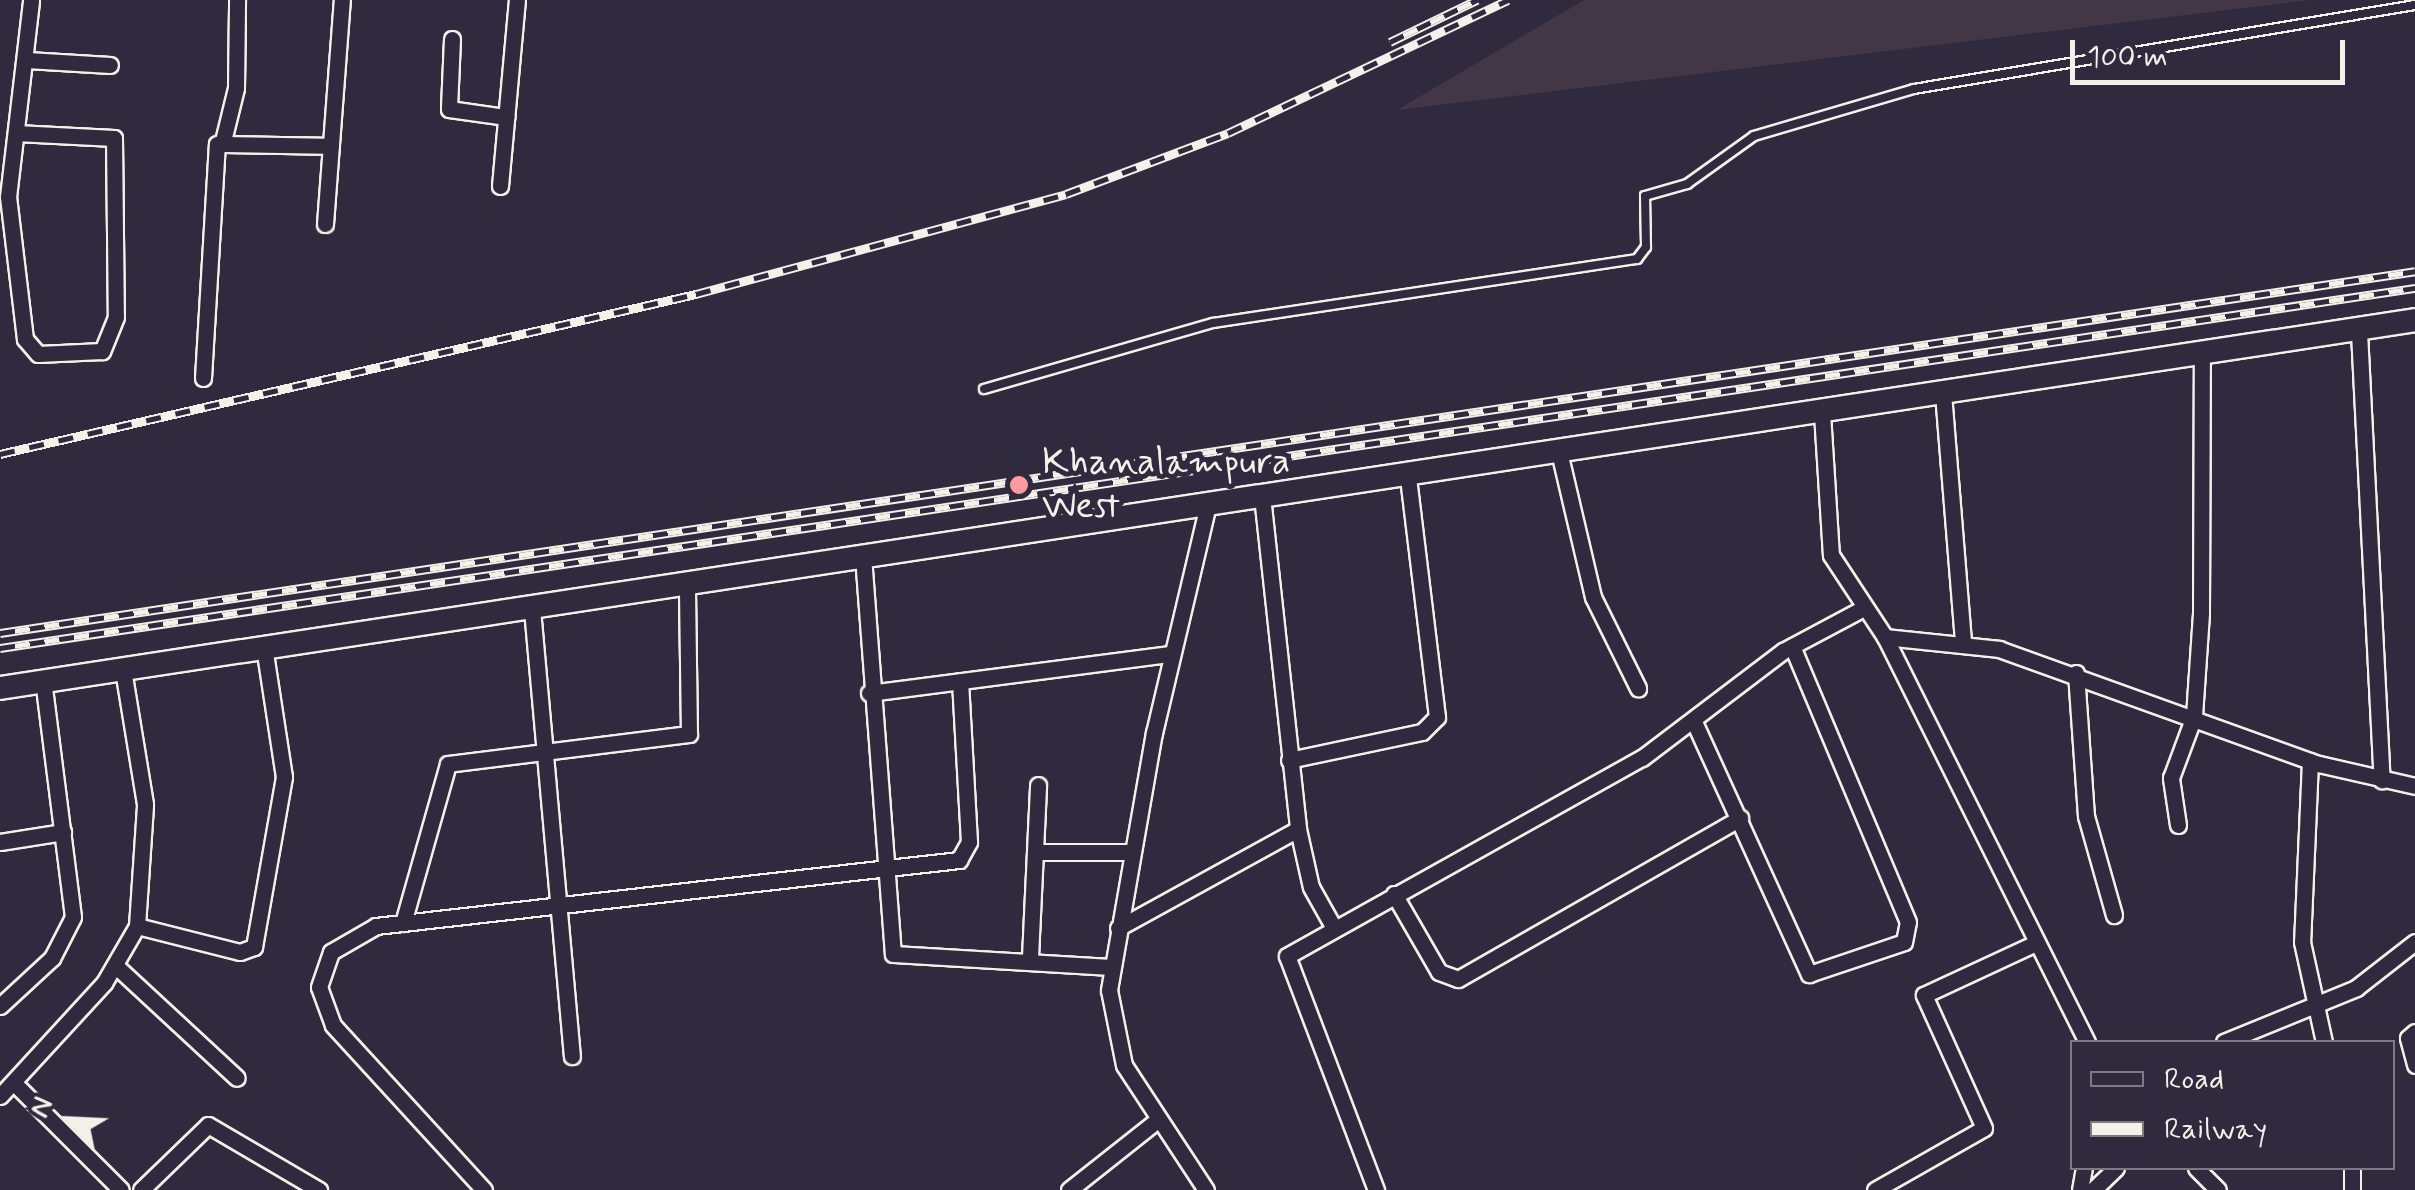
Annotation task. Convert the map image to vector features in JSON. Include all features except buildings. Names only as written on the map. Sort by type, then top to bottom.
[{"type":"main road","points":[[0,688],[264,646],[688,587],[863,556],[1208,504],[1560,456],[1943,393],[2360,332],[2415,320]]},
{"type":"street","points":[[16,133],[114,138],[116,318],[102,352],[38,354],[25,339],[8,224],[16,133],[27,60],[31,0]]},
{"type":"street","points":[[204,378],[212,160],[222,141],[236,88],[238,0]]},
{"type":"street","points":[[325,224],[342,0]]},
{"type":"street","points":[[500,186],[517,0]]},
{"type":"street","points":[[452,39],[449,110],[506,118]]},
{"type":"street","points":[[27,60],[110,65]]},
{"type":"street","points":[[222,141],[331,146]]},
{"type":"street","points":[[2360,332],[2382,780]]},
{"type":"street","points":[[2178,825],[2174,761],[2194,716],[2202,356]]},
{"type":"street","points":[[1943,393],[1963,641]]},
{"type":"street","points":[[1822,412],[1824,526],[1862,609],[1885,638],[2086,1040]]},
{"type":"street","points":[[1560,456],[1593,597],[1638,688]]},
{"type":"street","points":[[1289,760],[1422,732],[1437,718],[1408,478]]},
{"type":"street","points":[[1262,496],[1298,829],[1312,887],[1334,928]]},
{"type":"street","points":[[1206,1190],[1156,1121],[1124,1065],[1112,966],[1170,654],[1208,504]]},
{"type":"street","points":[[863,556],[869,693],[884,869],[900,958],[1030,957],[1112,966]]},
{"type":"street","points":[[403,923],[438,774],[462,756],[689,734],[688,587]]},
{"type":"street","points":[[532,608],[541,749],[572,1056]]},
{"type":"street","points":[[1376,1190],[1286,965],[1294,950],[1696,724],[1792,646],[1862,609]]},
{"type":"street","points":[[1885,638],[1963,641],[2076,673],[2310,761],[2415,786]]},
{"type":"street","points":[[137,926],[240,952],[254,947],[284,777],[264,646]]},
{"type":"street","points":[[1696,724],[1809,974],[1908,937],[1792,646]]},
{"type":"street","points":[[869,693],[1170,654]]},
{"type":"street","points":[[0,1096],[117,966],[137,926],[145,804],[123,669]]},
{"type":"street","points":[[2076,673],[2086,816],[2114,915]]},
{"type":"street","points":[[0,1006],[67,936],[63,832],[44,681]]},
{"type":"street","points":[[484,1190],[320,1002],[331,952],[360,930],[403,923],[884,869],[966,855],[960,681]]},
{"type":"street","points":[[2310,761],[2302,942],[2323,1040]]},
{"type":"street","points":[[1030,957],[1038,785]]},
{"type":"street","points":[[1394,894],[1439,972],[1458,979],[1740,818]]},
{"type":"street","points":[[1118,928],[1298,829]]},
{"type":"street","points":[[0,842],[63,832]]},
{"type":"street","points":[[1035,852],[1132,852]]},
{"type":"street","points":[[2228,1040],[2313,1000],[2356,988],[2415,942]]},
{"type":"street","points":[[1875,1190],[1984,1128],[1924,995],[2036,943]]},
{"type":"street","points":[[117,966],[237,1078]]},
{"type":"street","points":[[2415,1032],[2415,1065]]},
{"type":"street","points":[[14,1083],[121,1190]]},
{"type":"street","points":[[1069,1190],[1156,1121]]},
{"type":"street","points":[[142,1190],[208,1125],[319,1190]]},
{"type":"street","points":[[2092,1190],[2114,1170]]},
{"type":"street","points":[[2198,1170],[2218,1190]]},
{"type":"lane","points":[[984,389],[1213,323],[1637,259],[1646,247],[1645,196],[1688,184],[1754,136],[1876,99],[2415,5]]},
{"type":"shaded area","points":[[1584,0],[2311,0],[1397,110]]},
{"type":"railway","points":[[1390,42],[1477,0]]},
{"type":"railway","points":[[0,454],[696,294],[1066,194],[1228,133],[1508,0]]},
{"type":"railway","points":[[0,633],[2415,271]]},
{"type":"railway","points":[[0,648],[2415,288]]},
{"type":"place","name":"Khanalampura West","points":[[1019,485]]}]
